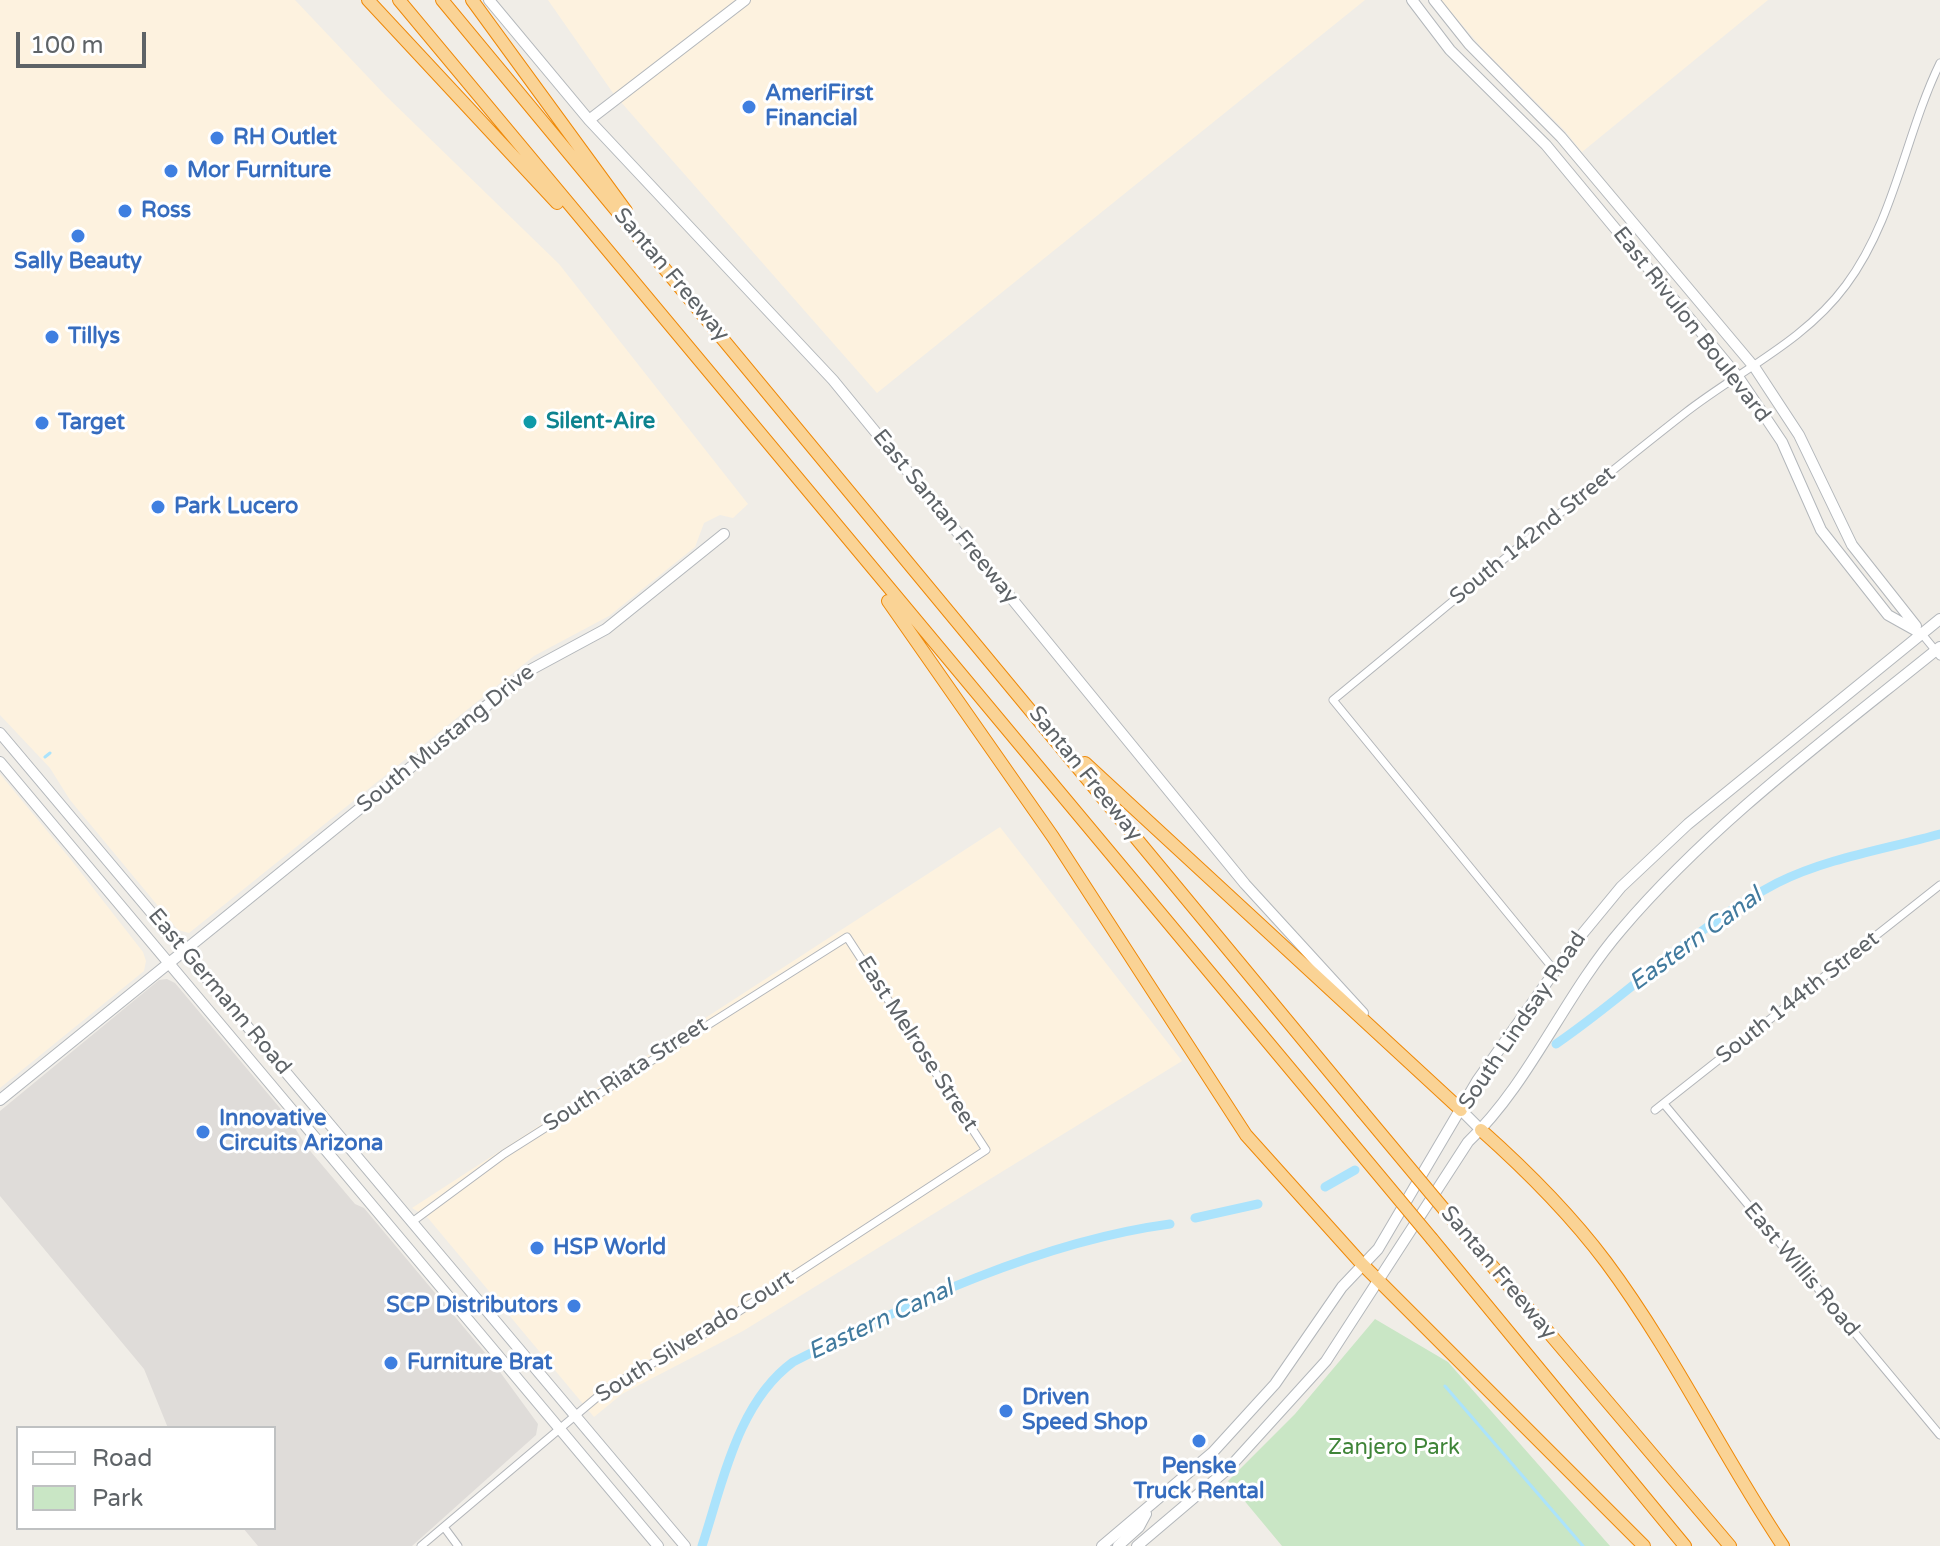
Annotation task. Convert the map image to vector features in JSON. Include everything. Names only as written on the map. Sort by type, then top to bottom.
[{"type":"highway","points":[[368,0],[470,106],[593,246],[633,283]]},
{"type":"highway","name":"Santan Freeway","points":[[399,0],[1685,1546]]},
{"type":"highway","name":"Santan Freeway","points":[[442,0],[1053,734],[1362,1111],[1730,1546]]},
{"type":"highway","points":[[472,0],[611,187],[646,245]]},
{"type":"highway","points":[[794,478],[884,596],[1036,812],[1238,1125],[1361,1263],[1644,1546]]},
{"type":"highway","points":[[1053,734],[1461,1110]]},
{"type":"highway","points":[[1481,1130],[1569,1217],[1607,1263],[1657,1337],[1783,1546]]},
{"type":"main road","name":"East Santan Freeway","points":[[489,0],[589,120],[833,380],[1245,884],[1391,1044]]},
{"type":"main road","points":[[589,120],[745,0]]},
{"type":"main road","name":"East Rivulon Boulevard","points":[[1412,0],[1450,50],[1546,145],[1739,378],[1782,442],[1821,530],[1888,615],[1922,634]]},
{"type":"main road","name":"East Rivulon Boulevard","points":[[1434,0],[1469,44],[1561,137],[1755,368],[1799,435],[1827,500],[1852,545],[1922,634]]},
{"type":"main road","name":"South Mustang Drive","points":[[0,1100],[175,955],[532,669],[606,629],[724,534]]},
{"type":"main road","name":"South Lindsay Road","points":[[1102,1546],[1149,1508],[1245,1418],[1301,1349],[1361,1263],[1378,1249],[1477,1081],[1594,919],[1652,857],[1940,619]]},
{"type":"main road","name":"South Lindsay Road","points":[[1137,1546],[1199,1496],[1281,1414],[1326,1361],[1381,1281],[1468,1142],[1494,1118],[1573,992],[1656,891],[1744,809],[1938,651]]},
{"type":"main road","name":"East Germann Road","points":[[0,733],[175,955],[658,1546]]},
{"type":"main road","name":"East Germann Road","points":[[0,762],[412,1222],[685,1546]]},
{"type":"main road","points":[[1461,1110],[1481,1130]]},
{"type":"main road","points":[[1118,1546],[1139,1527],[1149,1508]]},
{"type":"street","name":"South 142nd Street","points":[[1555,971],[1333,700],[1625,460],[1690,409],[1755,368],[1816,319],[1845,287],[1865,257],[1888,208],[1922,100],[1940,63]]},
{"type":"street","points":[[1922,634],[1938,651]]},
{"type":"street","name":"South 144th Street","points":[[1655,1110],[1940,885]]},
{"type":"street","name":"East Melrose Street","points":[[847,937],[986,1150]]},
{"type":"street","name":"South Riata Street","points":[[412,1222],[504,1154],[847,937]]},
{"type":"street","name":"East Willis Road","points":[[1664,1104],[1940,1435]]},
{"type":"street","name":"South Silverado Court","points":[[421,1546],[575,1415],[625,1377],[698,1338],[986,1150]]},
{"type":"street","points":[[444,1527],[458,1546]]},
{"type":"shaded area","points":[[0,0],[295,0],[385,95],[559,264],[748,504],[733,518],[720,515],[704,523],[695,547],[609,616],[534,656],[189,933],[178,930],[70,800],[50,768],[0,715]]},
{"type":"shaded area","points":[[548,0],[1365,0],[877,393],[613,93]]},
{"type":"shaded area","points":[[1441,0],[1768,0],[1582,152],[1481,47]]},
{"type":"shaded area","points":[[0,774],[72,861],[143,952],[146,961],[144,971],[0,1088]]},
{"type":"shaded area","points":[[1000,827],[1182,1061],[743,1331],[622,1394],[594,1417],[428,1218],[412,1208]]},
{"type":"shaded area","points":[[167,979],[175,983],[290,1120],[306,1146],[355,1204],[364,1208],[492,1361],[538,1424],[536,1435],[412,1546],[258,1546],[245,1530],[276,1530],[276,1426],[167,1426],[144,1369],[0,1196],[0,1111],[159,980]]},
{"type":"green space","name":"Zanjero Park","points":[[1375,1319],[1448,1362],[1610,1546],[1282,1546],[1228,1481],[1295,1414]]},
{"type":"waterway","points":[[45,757],[50,753]]},
{"type":"waterway","name":"Eastern Canal","points":[[1556,1044],[1691,939],[1777,883],[1836,860],[1940,834]]},
{"type":"waterway","name":"Eastern Canal","points":[[1325,1187],[1355,1170]]},
{"type":"waterway","name":"Eastern Canal","points":[[1195,1218],[1258,1204]]},
{"type":"waterway","name":"Eastern Canal","points":[[702,1546],[725,1471],[745,1422],[758,1399],[793,1362],[929,1297],[1025,1260],[1122,1232],[1170,1224]]},
{"type":"waterway","points":[[1445,1386],[1583,1546]]},
{"type":"place","name":"AmeriFirst Financial","points":[[749,107]]},
{"type":"place","name":"RH Outlet","points":[[217,138]]},
{"type":"place","name":"Mor Furniture","points":[[171,171]]},
{"type":"place","name":"Ross","points":[[125,211]]},
{"type":"place","name":"Sally Beauty","points":[[78,236]]},
{"type":"place","name":"Tillys","points":[[52,337]]},
{"type":"place","name":"Silent-Aire","points":[[530,422]]},
{"type":"place","name":"Target","points":[[42,423]]},
{"type":"place","name":"Park Lucero","points":[[158,507]]},
{"type":"place","name":"Innovative Circuits Arizona","points":[[203,1132]]},
{"type":"place","name":"HSP World","points":[[537,1248]]},
{"type":"place","name":"SCP Distributors","points":[[574,1306]]},
{"type":"place","name":"Furniture Brat","points":[[391,1363]]},
{"type":"place","name":"Driven Speed Shop","points":[[1006,1411]]},
{"type":"place","name":"Penske Truck Rental","points":[[1199,1441]]}]
